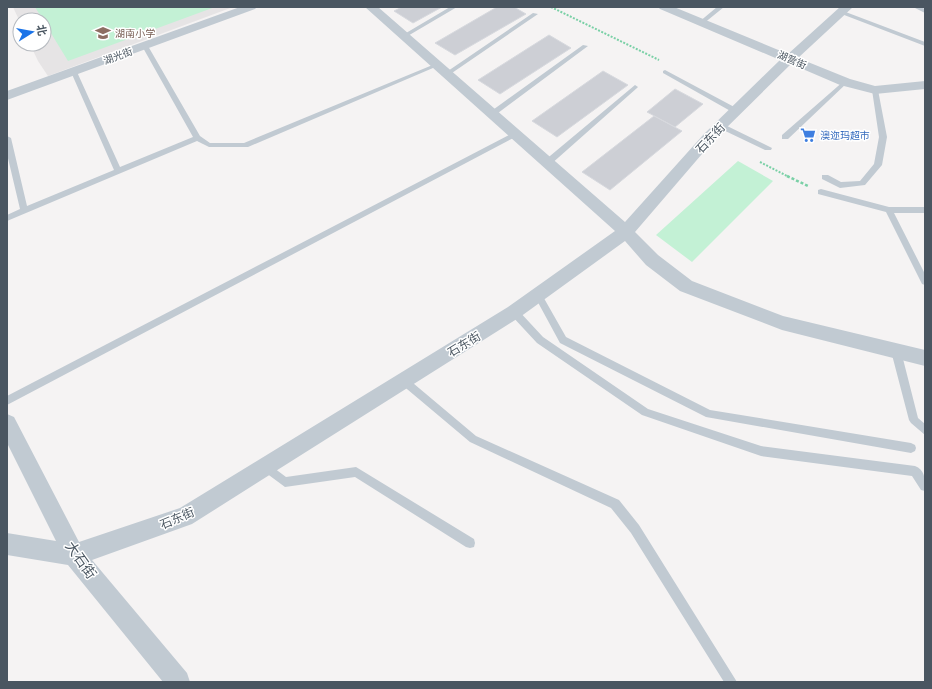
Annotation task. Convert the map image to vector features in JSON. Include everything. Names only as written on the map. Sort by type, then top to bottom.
[{"type":"street","name":"湖光街","points":[[7,96],[251,7]]},
{"type":"street","points":[[371,7],[626,232],[652,260],[686,286],[782,323],[925,358]]},
{"type":"street","name":"湖营街","points":[[664,7],[845,82],[875,90],[925,85]]},
{"type":"street","name":"石东街","points":[[7,544],[74,555],[185,517],[514,312],[626,232],[721,126],[789,59],[844,10]]},
{"type":"street","name":"大石街","points":[[7,423],[74,555],[178,682]]},
{"type":"lane","points":[[404,36],[454,7]]},
{"type":"lane","points":[[701,23],[721,7]]},
{"type":"lane","points":[[916,7],[925,11]]},
{"type":"lane","points":[[844,10],[925,44]]},
{"type":"lane","points":[[447,74],[535,14]]},
{"type":"lane","points":[[145,46],[197,138],[209,145],[245,145],[437,65]]},
{"type":"lane","points":[[492,114],[585,46]]},
{"type":"lane","points":[[74,72],[118,171]]},
{"type":"lane","points":[[665,72],[736,111]]},
{"type":"lane","points":[[785,137],[845,82]]},
{"type":"lane","points":[[547,163],[635,87]]},
{"type":"lane","points":[[825,177],[840,185],[862,183],[878,165],[883,137],[875,90]]},
{"type":"lane","points":[[721,126],[768,148]]},
{"type":"lane","points":[[7,401],[516,135]]},
{"type":"lane","points":[[7,138],[24,211]]},
{"type":"lane","points":[[7,218],[197,138]]},
{"type":"lane","points":[[821,192],[889,210],[925,210]]},
{"type":"lane","points":[[889,210],[925,282]]},
{"type":"lane","points":[[538,295],[563,340],[709,414],[911,448]]},
{"type":"lane","points":[[514,312],[540,340],[645,412],[761,451],[915,470],[925,486]]},
{"type":"lane","points":[[896,351],[914,420],[925,430]]},
{"type":"lane","points":[[404,381],[473,439],[615,504],[635,529],[730,682]]},
{"type":"lane","points":[[266,467],[285,482],[356,472],[470,543]]},
{"type":"path","points":[[551,7],[659,60],[665,72]]},
{"type":"path","points":[[758,161],[821,192]]},
{"type":"shaded area","name":"湖南小学","points":[[13,7],[233,7],[48,76],[34,52],[52,52],[52,12],[15,12]]},
{"type":"green space","name":"湖南小学","points":[[35,7],[215,7],[68,61],[52,35],[52,12],[38,12]]},
{"type":"green space","points":[[738,161],[773,181],[692,262],[656,235]]},
{"type":"building","points":[[402,7],[442,7],[413,23],[394,11]]},
{"type":"building","points":[[497,7],[514,7],[526,14],[455,55],[435,43]]},
{"type":"building","points":[[549,35],[571,48],[500,94],[478,80]]},
{"type":"building","points":[[603,71],[628,85],[557,137],[532,121]]},
{"type":"building","points":[[675,89],[703,104],[675,127],[647,112]]},
{"type":"building","points":[[654,116],[682,131],[610,190],[582,172]]},
{"type":"place","name":"湖南小学","points":[[103,33]]},
{"type":"place","name":"澳迩玛超市","points":[[808,135]]}]
